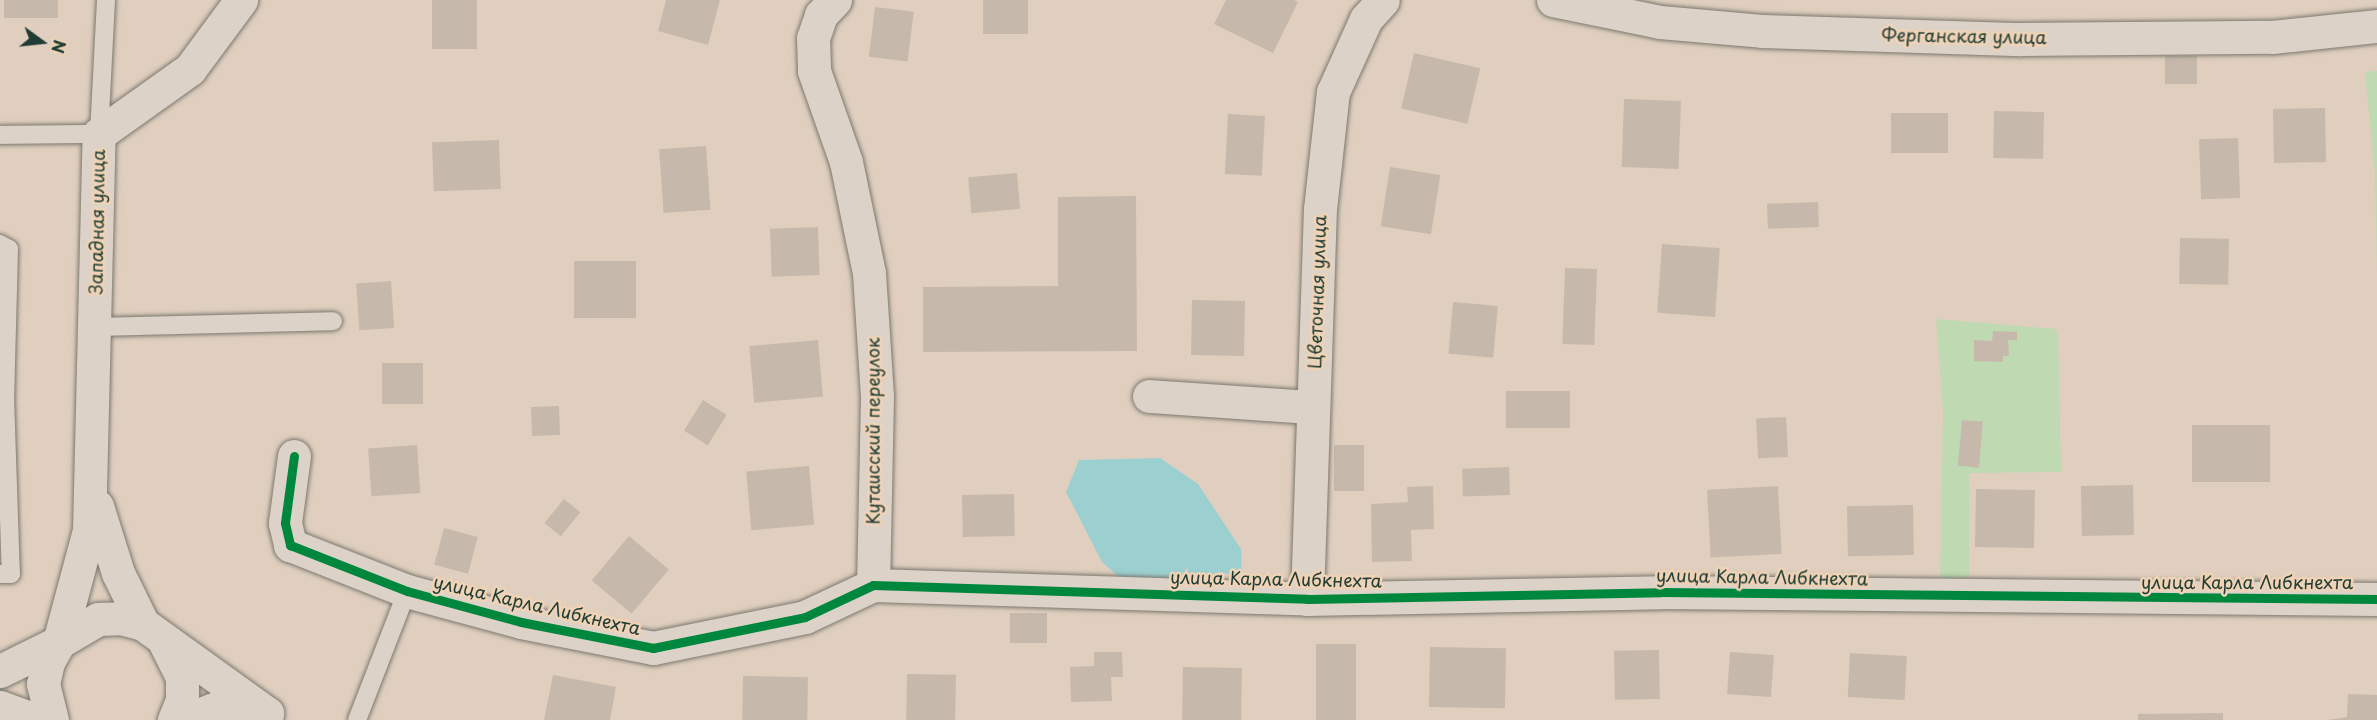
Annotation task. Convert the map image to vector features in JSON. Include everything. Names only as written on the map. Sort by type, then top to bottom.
[{"type":"street","name":"Западная улица","points":[[93,483],[99,134],[190,69],[241,0]]},
{"type":"street","name":"Кутаисский переулок","points":[[835,0],[821,15],[813,38],[814,71],[846,162],[869,273],[877,397],[873,585]]},
{"type":"street","name":"Цветочная улица","points":[[1307,599],[1320,209],[1333,92],[1366,20],[1383,0]]},
{"type":"street","name":"Ферганская улица","points":[[1553,0],[1660,22],[1762,31],[2021,39],[2272,38],[2377,26]]},
{"type":"street","points":[[1149,396],[1312,407]]},
{"type":"street","name":"улица Карла Либкнехта","points":[[294,456],[285,523],[290,545],[407,591],[521,621],[653,648],[805,617],[873,585],[1307,599],[1661,592],[2377,599]]},
{"type":"street","points":[[93,483],[101,528],[152,631],[182,677],[182,700],[174,720]]},
{"type":"street","points":[[52,720],[43,684],[48,662],[59,642],[80,578],[93,483]]},
{"type":"street","points":[[0,671],[59,642],[77,628],[98,619],[152,631],[277,716]]},
{"type":"street","points":[[0,707],[36,720]]},
{"type":"street","points":[[186,720],[214,709],[277,716]]},
{"type":"lane","points":[[0,135],[99,134],[106,0]]},
{"type":"lane","points":[[0,244],[9,249],[2,397],[11,574],[0,574]]},
{"type":"lane","points":[[95,327],[333,321]]},
{"type":"lane","points":[[357,720],[407,591]]},
{"type":"green space","points":[[2377,71],[2377,268],[2375,174],[2365,72]]},
{"type":"green space","points":[[1936,319],[2055,329],[2058,336],[2061,472],[1969,473],[1969,584],[1940,584],[1943,409]]},
{"type":"water","points":[[1160,458],[1198,484],[1241,549],[1242,578],[1220,572],[1201,590],[1131,588],[1102,562],[1066,492],[1079,460]]},
{"type":"building","points":[[4,0],[58,0],[58,18],[4,18]]},
{"type":"building","points":[[432,0],[477,0],[477,49],[432,49]]},
{"type":"building","points":[[666,0],[720,0],[708,45],[658,31]]},
{"type":"building","points":[[983,0],[1028,0],[1028,34],[983,34]]},
{"type":"building","points":[[1226,0],[1294,0],[1298,2],[1273,53],[1214,24]]},
{"type":"building","points":[[875,7],[914,12],[908,61],[869,57]]},
{"type":"building","points":[[1414,53],[1480,68],[1467,124],[1401,109]]},
{"type":"building","points":[[2165,56],[2197,56],[2197,84],[2165,84]]},
{"type":"building","points":[[1624,99],[1681,101],[1679,169],[1622,167]]},
{"type":"building","points":[[2325,108],[2326,162],[2274,163],[2273,109]]},
{"type":"building","points":[[1994,111],[2044,112],[2043,159],[1993,158]]},
{"type":"building","points":[[1891,113],[1948,113],[1948,153],[1891,153]]},
{"type":"building","points":[[1228,114],[1265,116],[1262,176],[1225,174]]},
{"type":"building","points":[[2238,138],[2240,198],[2201,199],[2199,139]]},
{"type":"building","points":[[499,140],[501,189],[434,191],[432,142]]},
{"type":"building","points":[[706,146],[710,210],[664,213],[659,149]]},
{"type":"building","points":[[1390,167],[1440,175],[1431,234],[1381,226]]},
{"type":"building","points":[[1017,173],[1020,209],[971,213],[968,177]]},
{"type":"building","points":[[1136,196],[1137,351],[923,352],[923,287],[1058,286],[1058,197]]},
{"type":"building","points":[[1818,202],[1819,227],[1768,229],[1767,204]]},
{"type":"building","points":[[818,227],[820,275],[772,277],[770,229]]},
{"type":"building","points":[[2180,238],[2229,239],[2228,285],[2179,284]]},
{"type":"building","points":[[1662,244],[1720,248],[1715,317],[1657,313]]},
{"type":"building","points":[[574,261],[636,261],[636,318],[574,318]]},
{"type":"building","points":[[1565,268],[1597,269],[1594,345],[1562,344]]},
{"type":"building","points":[[391,281],[394,328],[359,330],[356,283]]},
{"type":"building","points":[[1192,300],[1245,301],[1244,356],[1191,355]]},
{"type":"building","points":[[1453,302],[1498,306],[1493,358],[1448,354]]},
{"type":"building","points":[[1993,331],[2017,332],[2017,340],[2008,340],[2009,356],[2003,356],[2003,362],[1974,361],[1974,340],[1992,341]]},
{"type":"building","points":[[818,340],[823,397],[754,403],[749,346]]},
{"type":"building","points":[[382,363],[423,363],[423,404],[382,404]]},
{"type":"building","points":[[1506,391],[1570,391],[1570,428],[1506,428]]},
{"type":"building","points":[[703,400],[727,415],[708,445],[684,431]]},
{"type":"building","points":[[559,406],[560,435],[532,436],[531,407]]},
{"type":"building","points":[[1786,417],[1788,457],[1758,459],[1756,419]]},
{"type":"building","points":[[1962,420],[1983,422],[1979,468],[1958,466]]},
{"type":"building","points":[[2192,425],[2270,425],[2270,482],[2192,482]]},
{"type":"building","points":[[417,445],[420,493],[371,496],[368,448]]},
{"type":"building","points":[[1334,445],[1364,445],[1364,491],[1334,491]]},
{"type":"building","points":[[809,466],[814,525],[751,530],[746,471]]},
{"type":"building","points":[[1509,467],[1510,495],[1463,497],[1462,469]]},
{"type":"building","points":[[2133,485],[2134,535],[2082,536],[2081,486]]},
{"type":"building","points":[[1433,486],[1434,529],[1411,530],[1412,561],[1372,562],[1371,504],[1408,502],[1407,487]]},
{"type":"building","points":[[1778,486],[1782,554],[1711,558],[1707,490]]},
{"type":"building","points":[[1976,489],[2035,490],[2034,548],[1975,547]]},
{"type":"building","points":[[1014,494],[1015,536],[963,537],[962,495]]},
{"type":"building","points":[[564,499],[580,512],[561,536],[544,523]]},
{"type":"building","points":[[1913,505],[1914,555],[1848,556],[1847,506]]},
{"type":"building","points":[[444,528],[478,537],[468,574],[434,565]]},
{"type":"building","points":[[629,536],[669,569],[632,614],[592,580]]},
{"type":"building","points":[[1010,613],[1047,613],[1047,643],[1010,643]]},
{"type":"building","points":[[1316,644],[1356,644],[1356,720],[1316,720]]},
{"type":"building","points":[[1430,647],[1506,648],[1505,708],[1429,707]]},
{"type":"building","points":[[1659,650],[1660,699],[1615,700],[1614,651]]},
{"type":"building","points":[[1094,652],[1122,652],[1123,677],[1111,677],[1112,701],[1071,702],[1070,667],[1094,666]]},
{"type":"building","points":[[1730,652],[1774,655],[1771,697],[1727,694]]},
{"type":"building","points":[[1850,653],[1907,656],[1905,700],[1848,697]]},
{"type":"building","points":[[1183,667],[1242,668],[1241,720],[1182,720]]},
{"type":"building","points":[[907,674],[956,675],[955,720],[906,720]]},
{"type":"building","points":[[553,675],[616,687],[610,720],[544,720]]},
{"type":"building","points":[[743,676],[808,677],[807,720],[742,720]]},
{"type":"building","points":[[2348,694],[2377,695],[2377,720],[2328,720],[2347,717]]},
{"type":"building","points":[[2223,713],[2223,720],[2138,720],[2138,714]]},
{"type":"cycle path","points":[[294,456],[285,523],[290,545],[407,591],[521,622],[653,648],[805,617],[873,585],[1307,599],[1661,592],[2377,599]]}]
